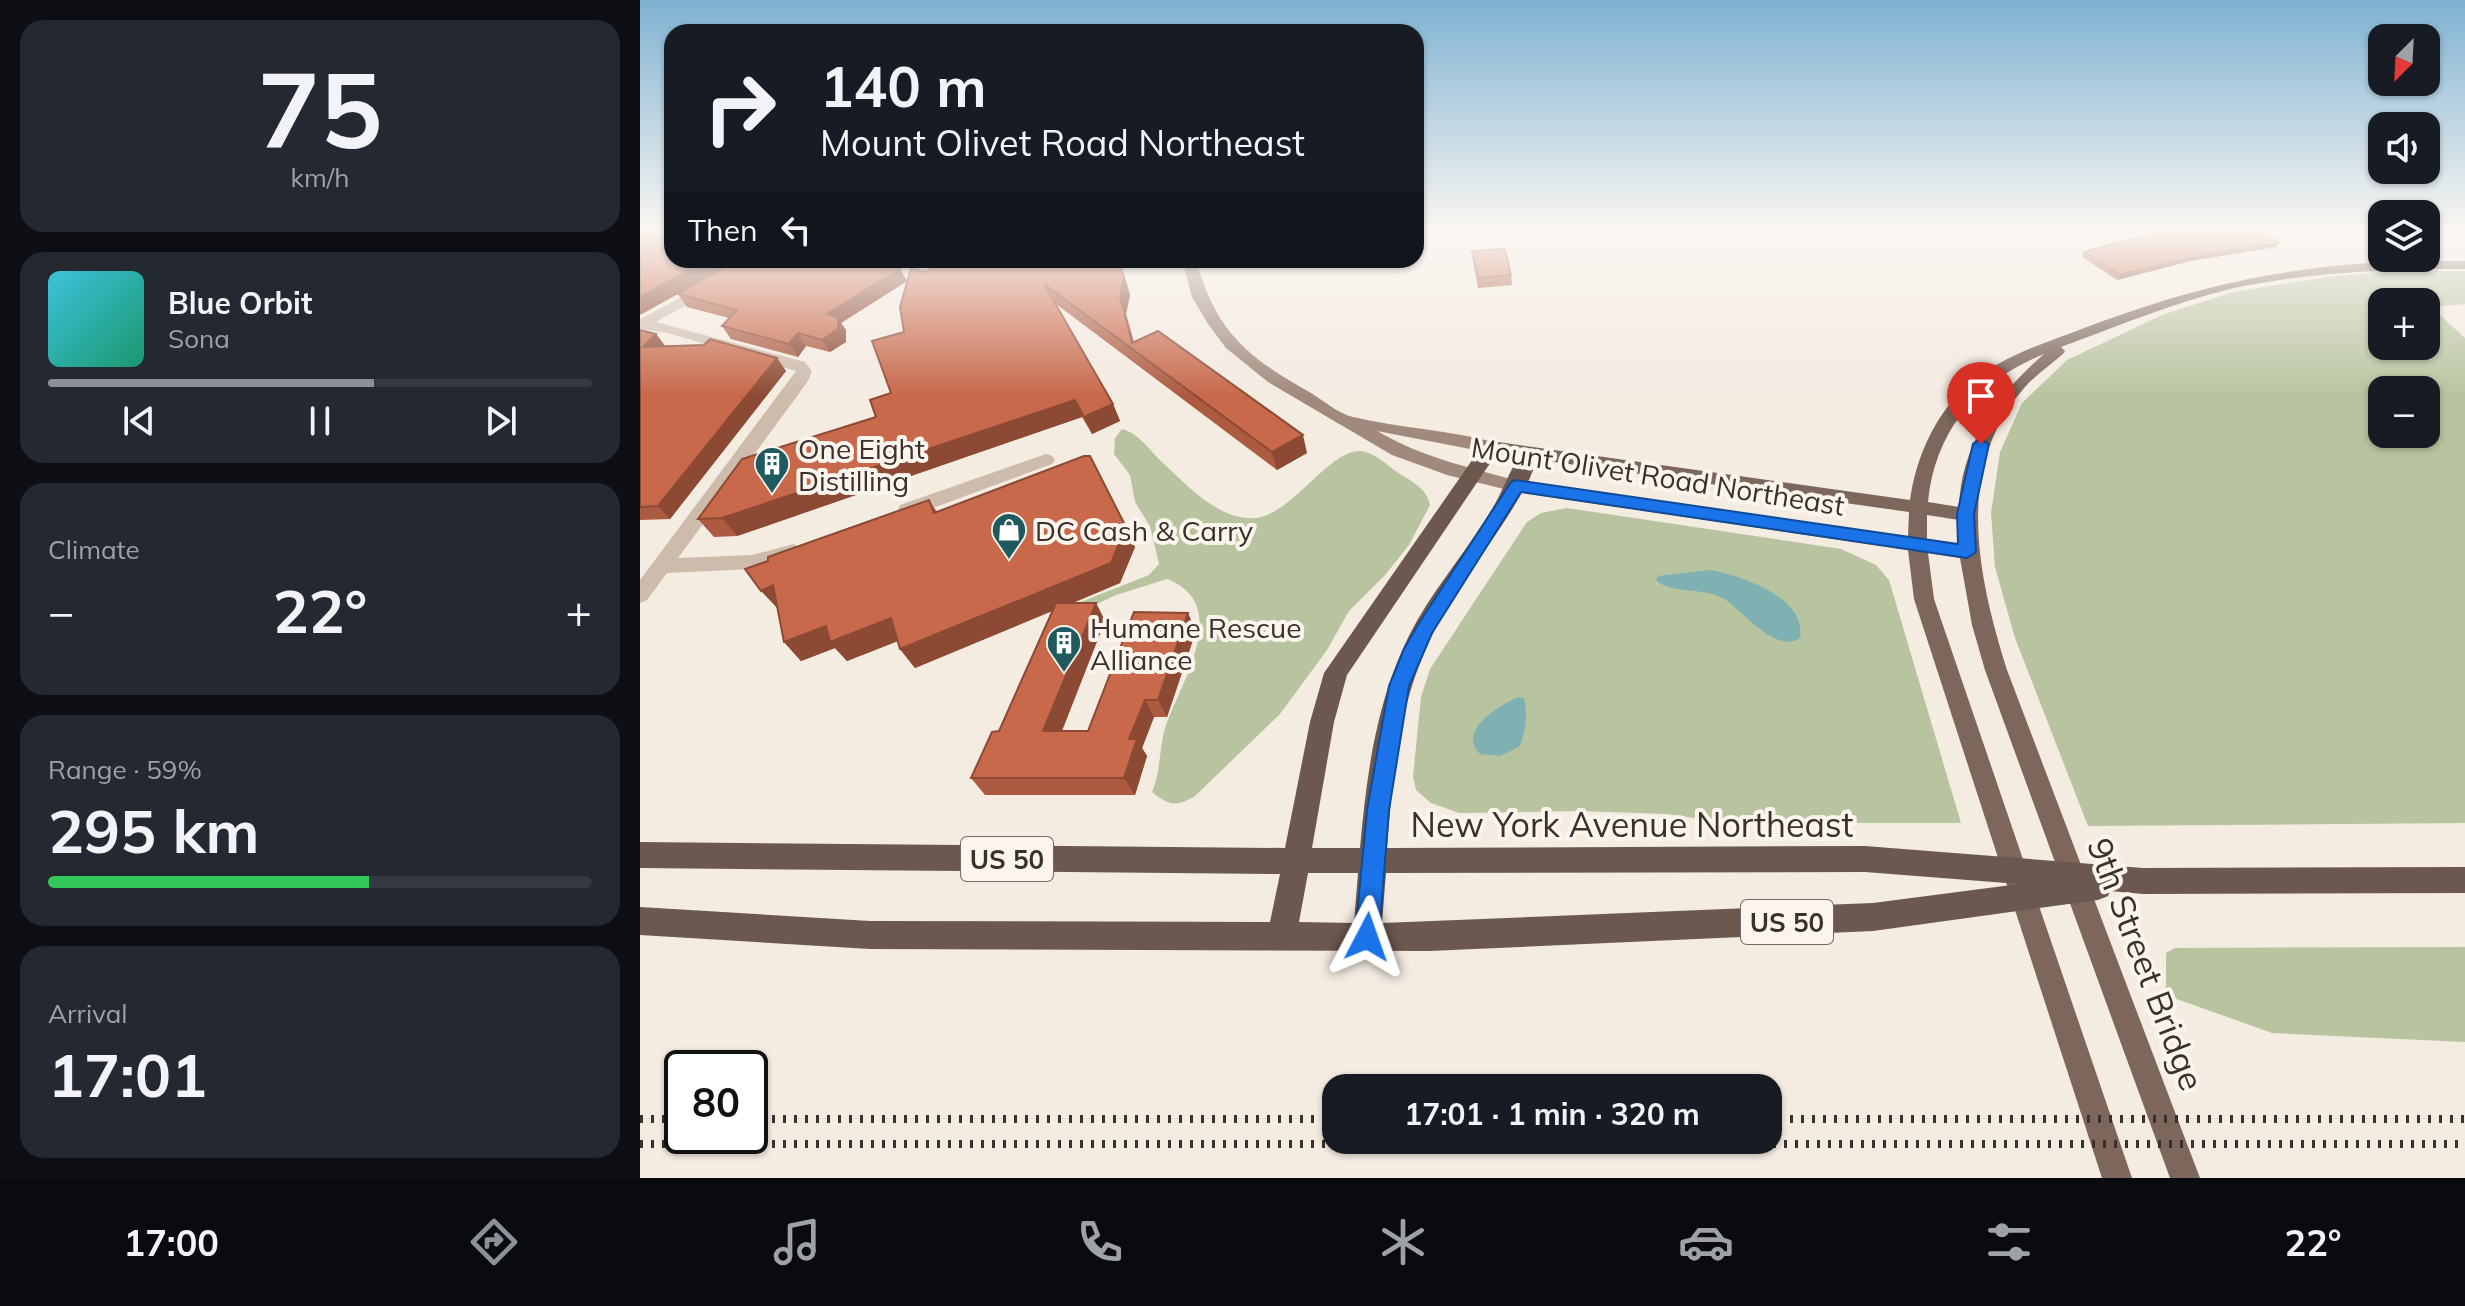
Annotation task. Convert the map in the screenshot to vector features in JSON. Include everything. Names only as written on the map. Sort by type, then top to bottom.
[{"type":"highway","points":[[1282,937],[1322,722],[1336,673],[1491,447]]},
{"type":"highway","points":[[1367,937],[1373,860],[1391,726],[1405,668],[1425,628],[1516,486],[1530,453]]},
{"type":"highway","name":"New York Avenue Northeast","points":[[640,855],[1296,861],[1865,859],[2143,881],[2465,880]]},
{"type":"highway","name":"New York Avenue Northeast","points":[[640,921],[870,935],[1367,937],[1523,934],[1873,917],[2143,881]]},
{"type":"main road","name":"Mount Olivet Road Northeast","points":[[1197,286],[1204,307],[1232,345],[1283,385],[1351,421],[1379,443],[1473,477],[1516,486],[1967,552]]},
{"type":"main road","points":[[2117,1178],[1924,599],[1916,545],[1917,507],[1938,438],[1952,412],[1990,374],[2007,364],[2153,307],[2229,286]]},
{"type":"main road","name":"9th Street Bridge","points":[[2077,336],[2024,378],[1994,417],[1976,460],[1965,514],[1967,552],[1981,626],[2185,1178]]},
{"type":"main road","name":"Mount Olivet Road Northeast","points":[[1351,421],[1530,453],[1965,514]]},
{"type":"street","points":[[641,324],[710,286]]},
{"type":"street","points":[[640,595],[802,378],[804,371],[799,365],[670,329],[641,324]]},
{"type":"street","points":[[883,519],[1046,460]]},
{"type":"street","points":[[663,566],[761,561],[809,545]]},
{"type":"green space","points":[[2271,286],[2465,286],[2465,304],[2440,306],[2440,288],[2368,288],[2368,360],[2440,360],[2440,315],[2465,338],[2465,823],[2088,826],[2015,638],[1995,567],[1991,513],[2000,452],[2022,403],[2067,360],[2162,315],[2233,292]]},
{"type":"green space","points":[[1122,429],[1139,439],[1204,500],[1229,514],[1255,518],[1269,514],[1283,506],[1336,460],[1361,451],[1375,456],[1418,486],[1426,494],[1430,505],[1409,545],[1386,574],[1349,611],[1327,650],[1280,714],[1194,797],[1177,803],[1167,802],[1152,792],[1166,725],[1197,646],[1200,625],[1197,606],[1187,591],[1167,579],[1116,595],[1078,613],[1068,607],[1149,575],[1159,564],[1150,526],[1135,502],[1130,475],[1114,454],[1115,438]]},
{"type":"green space","points":[[1567,508],[1841,549],[1876,565],[1889,580],[1961,823],[1728,823],[1667,814],[1581,811],[1459,813],[1431,803],[1416,790],[1413,777],[1421,697],[1430,669],[1527,522],[1541,513]]},
{"type":"green space","points":[[2465,947],[2465,1042],[2272,1033],[2171,997],[2166,991],[2166,953],[2175,948]]},
{"type":"water","points":[[1711,570],[1754,583],[1783,600],[1799,624],[1800,638],[1781,641],[1761,630],[1718,596],[1662,585],[1656,580],[1658,576]]},
{"type":"water","points":[[1518,697],[1524,698],[1526,716],[1519,747],[1500,756],[1480,754],[1474,745],[1473,736],[1477,728],[1491,713]]},
{"type":"building","points":[[640,286],[660,286],[640,297]]},
{"type":"building","points":[[692,286],[872,286],[827,314],[838,317],[838,329],[822,340],[798,333],[789,344],[722,326],[737,310],[678,294]]},
{"type":"building","points":[[906,286],[1045,286],[1113,404],[1084,417],[1075,400],[722,518],[698,519],[742,459],[876,417],[870,400],[891,393],[872,341],[904,332],[900,307]]},
{"type":"building","points":[[1047,286],[1122,286],[1120,297],[1132,343],[1158,331],[1303,435],[1272,452]]},
{"type":"building","points":[[640,330],[656,334],[643,347],[704,345],[710,339],[777,358],[658,506],[640,507]]},
{"type":"building","points":[[1090,456],[1126,527],[1111,563],[900,649],[891,618],[830,642],[826,626],[784,642],[773,585],[761,591],[745,569],[768,561],[768,557],[929,500],[934,513]]},
{"type":"building","points":[[1056,603],[1096,603],[1043,731],[1088,731],[1134,612],[1188,613],[1158,700],[1145,700],[1129,739],[1137,739],[1124,778],[971,778],[992,732],[999,731]]},
{"type":"railway","points":[[640,1119],[664,1119]]},
{"type":"railway","points":[[768,1119],[1322,1119]]},
{"type":"railway","points":[[1782,1119],[2465,1119]]},
{"type":"railway","points":[[640,1144],[2465,1144]]},
{"type":"place","name":"One Eight Distilling","points":[[772,495]]},
{"type":"place","name":"DC Cash & Carry","points":[[1009,561]]},
{"type":"place","name":"Humane Rescue Alliance","points":[[1064,674]]},
{"type":"route","points":[[1367,937],[1378,810],[1399,686],[1425,628],[1516,486],[1967,552],[1965,514],[1981,444]]}]
